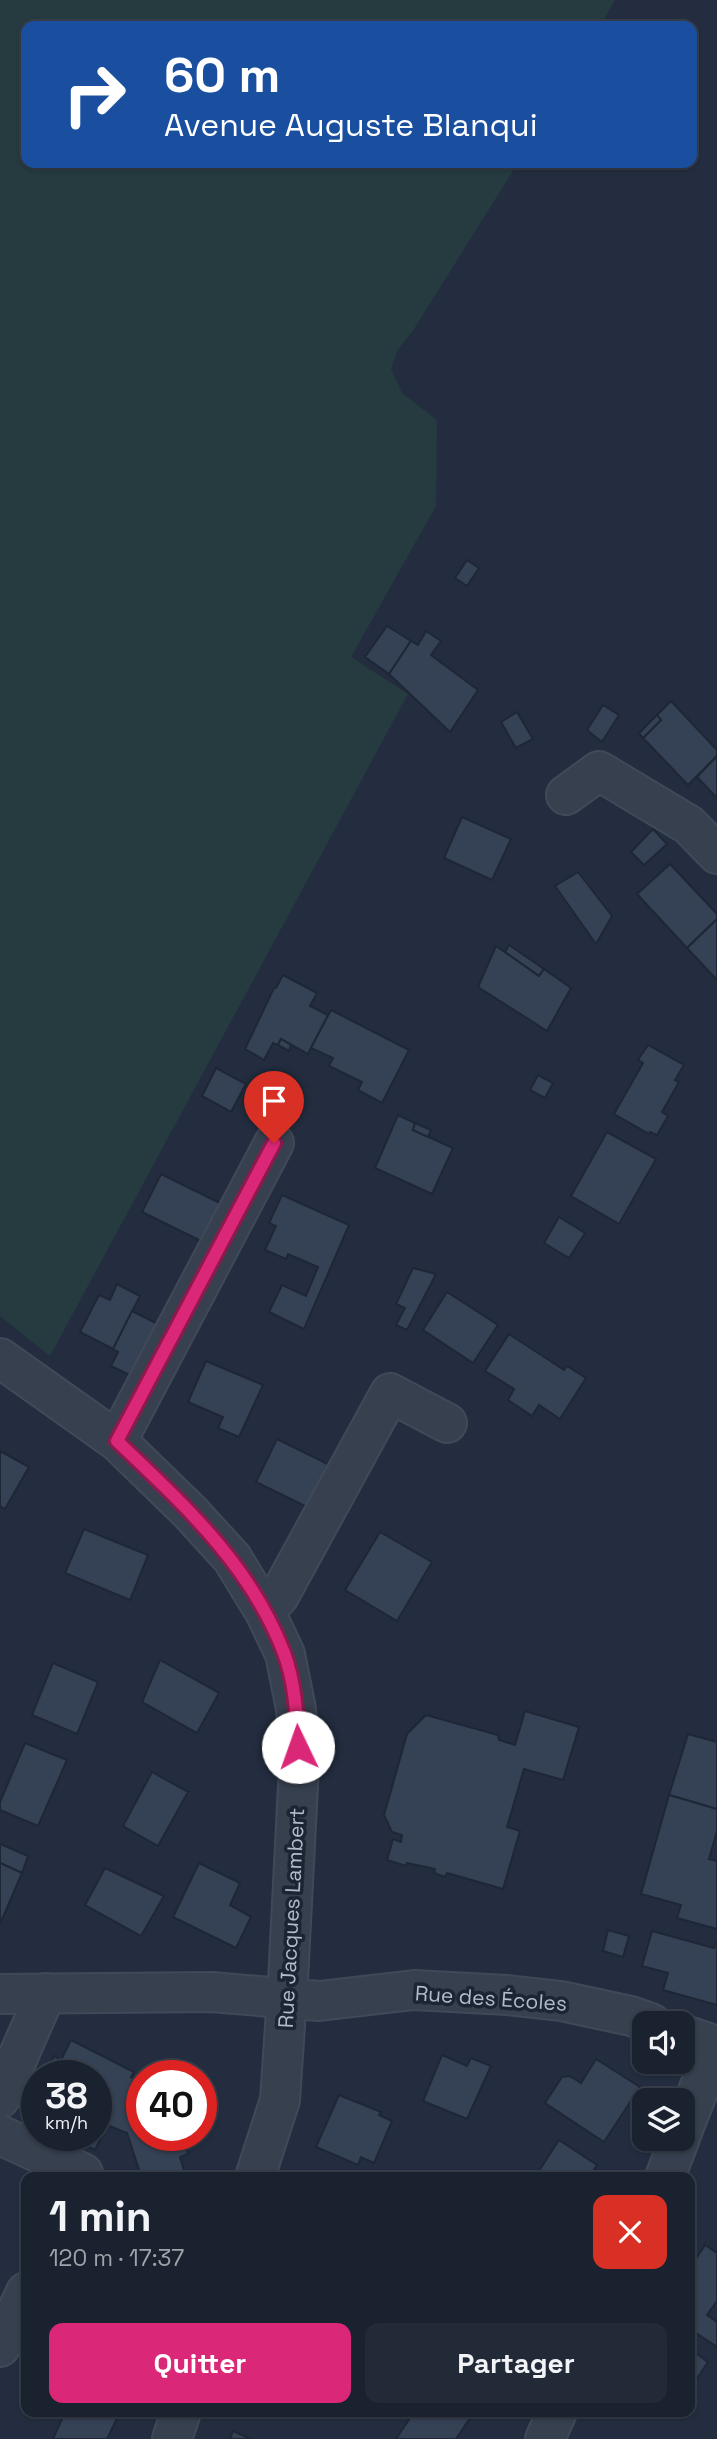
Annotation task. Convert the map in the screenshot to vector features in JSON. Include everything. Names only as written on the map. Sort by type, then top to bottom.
[{"type":"street","points":[[566,795],[599,771],[689,825],[717,854]]},
{"type":"street","points":[[117,1441],[274,1143]]},
{"type":"street","name":"Rue Jacques Lambert","points":[[0,1358],[117,1441],[190,1511],[232,1558],[265,1612],[285,1654],[296,1709],[299,1766],[287,1999],[279,2100],[257,2172]]},
{"type":"street","points":[[265,1612],[279,1597],[390,1393],[447,1423]]},
{"type":"street","name":"Rue des Écoles","points":[[0,1994],[211,1992],[319,2001],[414,1990],[561,2001],[632,2016]]},
{"type":"street","points":[[0,2098],[46,1993]]},
{"type":"street","points":[[695,2038],[717,2045],[695,2100]]},
{"type":"street","points":[[0,2135],[81,2172]]},
{"type":"street","points":[[667,2172],[675,2151]]},
{"type":"street","points":[[0,2347],[21,2303]]},
{"type":"street","points":[[172,2439],[179,2417]]},
{"type":"street","points":[[545,2439],[555,2417]]},
{"type":"green space","points":[[0,0],[615,0],[603,21],[21,21],[21,168],[515,168],[414,329],[397,351],[391,369],[402,393],[437,420],[436,506],[351,657],[408,694],[50,1356],[0,1316]]},
{"type":"building","points":[[467,560],[479,568],[467,586],[455,578]]},
{"type":"building","points":[[387,626],[411,641],[389,674],[365,657]]},
{"type":"building","points":[[426,631],[441,641],[431,655],[478,690],[450,732],[389,674],[411,641],[418,645]]},
{"type":"building","points":[[671,701],[717,750],[717,756],[688,785],[643,738],[661,720],[657,715]]},
{"type":"building","points":[[603,705],[619,715],[602,742],[587,730]]},
{"type":"building","points":[[517,712],[533,739],[516,748],[501,722]]},
{"type":"building","points":[[657,715],[661,720],[643,738],[639,733]]},
{"type":"building","points":[[717,756],[717,798],[697,777]]},
{"type":"building","points":[[462,817],[511,839],[492,880],[444,858]]},
{"type":"building","points":[[653,829],[667,844],[644,865],[631,852]]},
{"type":"building","points":[[670,864],[717,914],[717,919],[687,948],[637,894]]},
{"type":"building","points":[[578,872],[612,916],[596,944],[555,886]]},
{"type":"building","points":[[717,919],[717,980],[687,948]]},
{"type":"building","points":[[509,945],[544,969],[539,976],[505,952]]},
{"type":"building","points":[[496,946],[539,976],[544,969],[571,988],[547,1031],[478,987]]},
{"type":"building","points":[[283,975],[317,993],[310,1006],[328,1015],[308,1054],[281,1039],[278,1045],[273,1043],[264,1060],[245,1049]]},
{"type":"building","points":[[331,1010],[409,1050],[382,1103],[358,1090],[362,1082],[329,1066],[333,1058],[311,1048]]},
{"type":"building","points":[[281,1039],[291,1045],[289,1051],[278,1045]]},
{"type":"building","points":[[648,1045],[684,1065],[675,1080],[679,1082],[662,1112],[668,1116],[657,1135],[650,1132],[649,1134],[614,1114],[643,1063],[638,1060]]},
{"type":"building","points":[[216,1068],[246,1084],[231,1112],[202,1096]]},
{"type":"building","points":[[538,1075],[553,1083],[545,1098],[530,1090]]},
{"type":"building","points":[[398,1115],[415,1123],[413,1130],[453,1148],[432,1194],[375,1168]]},
{"type":"building","points":[[415,1123],[431,1130],[428,1137],[413,1130]]},
{"type":"building","points":[[607,1132],[656,1159],[619,1224],[571,1196]]},
{"type":"building","points":[[161,1174],[226,1206],[207,1244],[142,1212]]},
{"type":"building","points":[[282,1195],[349,1225],[304,1329],[269,1312],[282,1285],[306,1296],[318,1267],[288,1254],[286,1259],[265,1250],[276,1226],[269,1223]]},
{"type":"building","points":[[559,1217],[585,1233],[569,1258],[544,1243]]},
{"type":"building","points":[[413,1268],[436,1274],[407,1330],[396,1325],[405,1308],[396,1304]]},
{"type":"building","points":[[117,1284],[140,1296],[113,1349],[80,1332],[99,1295],[110,1300]]},
{"type":"building","points":[[447,1292],[498,1325],[473,1363],[423,1330]]},
{"type":"building","points":[[132,1311],[164,1327],[138,1379],[111,1366],[118,1352],[113,1349]]},
{"type":"building","points":[[509,1334],[564,1370],[567,1366],[586,1378],[560,1419],[539,1405],[532,1416],[508,1400],[514,1389],[485,1371]]},
{"type":"building","points":[[206,1361],[263,1385],[239,1437],[218,1428],[223,1417],[188,1402]]},
{"type":"building","points":[[277,1439],[338,1469],[317,1512],[256,1482]]},
{"type":"building","points":[[0,1451],[29,1467],[5,1509],[0,1506]]},
{"type":"building","points":[[84,1529],[148,1555],[130,1600],[65,1573]]},
{"type":"building","points":[[380,1532],[432,1562],[397,1621],[345,1590]]},
{"type":"building","points":[[160,1660],[219,1693],[197,1733],[142,1702]]},
{"type":"building","points":[[53,1663],[98,1682],[77,1734],[32,1715]]},
{"type":"building","points":[[525,1711],[579,1727],[563,1780],[524,1769],[507,1827],[520,1831],[503,1889],[447,1873],[445,1877],[434,1873],[435,1869],[407,1863],[406,1866],[387,1860],[393,1839],[401,1842],[402,1835],[392,1832],[384,1815],[407,1734],[426,1715],[498,1735],[499,1740],[515,1745]]},
{"type":"building","points":[[688,1734],[717,1742],[717,1809],[669,1795]]},
{"type":"building","points":[[25,1743],[67,1760],[38,1826],[0,1810],[0,1802]]},
{"type":"building","points":[[152,1772],[188,1792],[158,1846],[123,1826]]},
{"type":"building","points":[[669,1795],[717,1809],[717,1831],[709,1859],[717,1861],[717,1929],[677,1918],[681,1905],[641,1894]]},
{"type":"building","points":[[0,1844],[28,1856],[22,1873],[0,1863]]},
{"type":"building","points":[[0,1863],[22,1873],[0,1924]]},
{"type":"building","points":[[199,1863],[240,1883],[230,1905],[251,1917],[236,1948],[173,1917]]},
{"type":"building","points":[[105,1868],[164,1896],[141,1936],[85,1905]]},
{"type":"building","points":[[608,1930],[629,1936],[623,1957],[603,1951]]},
{"type":"building","points":[[652,1931],[714,1948],[717,1941],[717,2005],[663,1990],[668,1973],[642,1966]]},
{"type":"building","points":[[71,2040],[110,2060],[61,2060]]},
{"type":"building","points":[[442,2055],[467,2066],[471,2058],[491,2066],[467,2119],[423,2101]]},
{"type":"building","points":[[596,2059],[640,2087],[632,2088],[632,2099],[604,2142],[545,2103],[562,2077],[570,2076],[581,2083]]},
{"type":"building","points":[[112,2061],[126,2068],[126,2133],[112,2127]]},
{"type":"building","points":[[339,2095],[381,2112],[379,2115],[392,2121],[374,2163],[361,2157],[358,2165],[316,2147]]},
{"type":"building","points":[[559,2140],[597,2165],[592,2172],[538,2172]]},
{"type":"building","points":[[133,2151],[187,2151],[188,2154],[180,2157],[184,2172],[138,2172]]},
{"type":"building","points":[[705,2245],[717,2253],[717,2301],[707,2315],[717,2322],[717,2347],[695,2332],[695,2260]]},
{"type":"building","points":[[695,2353],[708,2362],[695,2382]]},
{"type":"building","points":[[63,2417],[118,2417],[107,2439],[53,2439]]},
{"type":"building","points":[[411,2417],[471,2417],[456,2439],[396,2439]]},
{"type":"building","points":[[233,2431],[251,2439],[230,2439]]},
{"type":"route","points":[[274,1143],[117,1441],[190,1511],[232,1558],[247,1580],[285,1654],[296,1709],[298,1747]]}]
